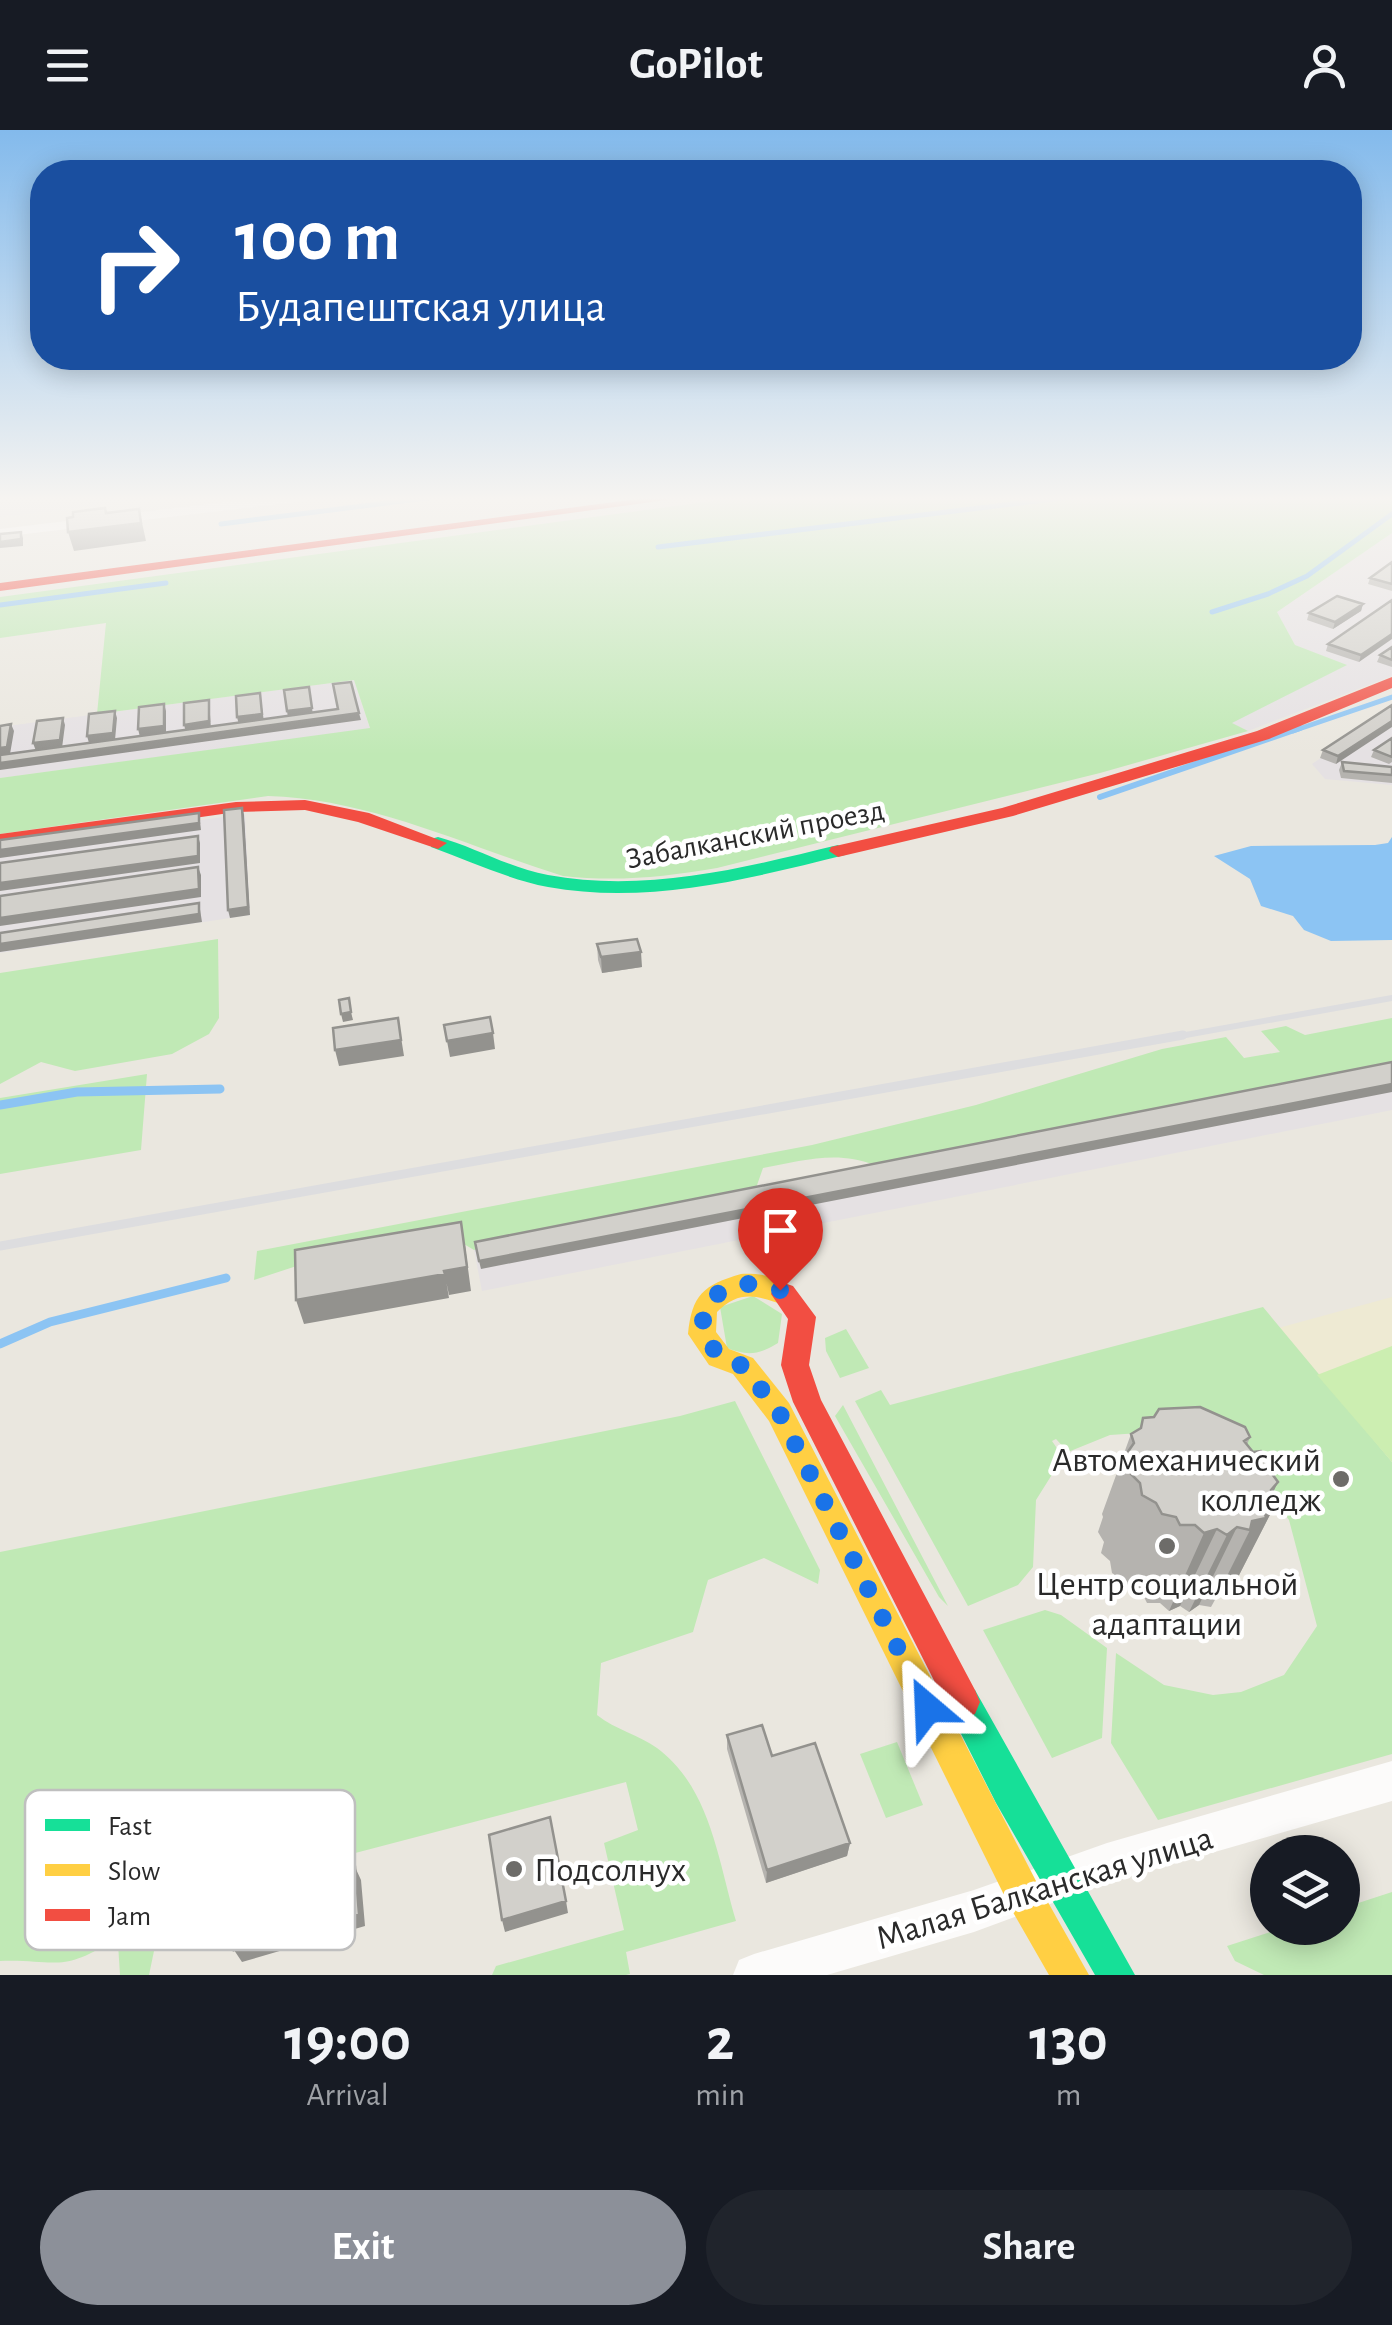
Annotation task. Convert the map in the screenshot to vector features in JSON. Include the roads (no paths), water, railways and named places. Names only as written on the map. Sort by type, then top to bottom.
[{"type":"main road","points":[[0,587],[30,583]]},
{"type":"main road","name":"Забалканский проезд","points":[[0,840],[236,807],[305,805],[363,817],[546,881],[618,890],[650,888],[762,868],[1007,812],[1263,734],[1392,682]]},
{"type":"main road","points":[[1070,1975],[1041,1887],[960,1698],[808,1402],[795,1369],[796,1348],[802,1334],[799,1310],[791,1298],[766,1285],[752,1283],[724,1289],[704,1308],[702,1334],[720,1357],[743,1366],[779,1412],[1041,1887],[1116,1975]]},
{"type":"street","name":"Малая Балканская улица","points":[[754,1975],[1392,1781]]},
{"type":"water","points":[[1392,837],[1392,940],[1331,941],[1304,930],[1293,916],[1261,906],[1250,879],[1214,856],[1251,846],[1375,845],[1388,843]]},
{"type":"waterway","points":[[0,605],[165,583]]},
{"type":"waterway","points":[[1212,612],[1292,583]]},
{"type":"waterway","points":[[1293,731],[1392,697]]},
{"type":"waterway","points":[[1100,797],[1300,728]]},
{"type":"waterway","points":[[0,1105],[77,1092],[220,1089]]},
{"type":"waterway","points":[[0,1344],[50,1322],[226,1278]]},
{"type":"railway","points":[[1169,1038],[1392,998]]},
{"type":"railway","points":[[0,1246],[1183,1035]]},
{"type":"place","name":"Автомеханический колледж","points":[[1341,1479]]},
{"type":"place","name":"Центр социальной адаптации","points":[[1167,1546]]},
{"type":"place","name":"Подсолнух","points":[[514,1869]]}]
